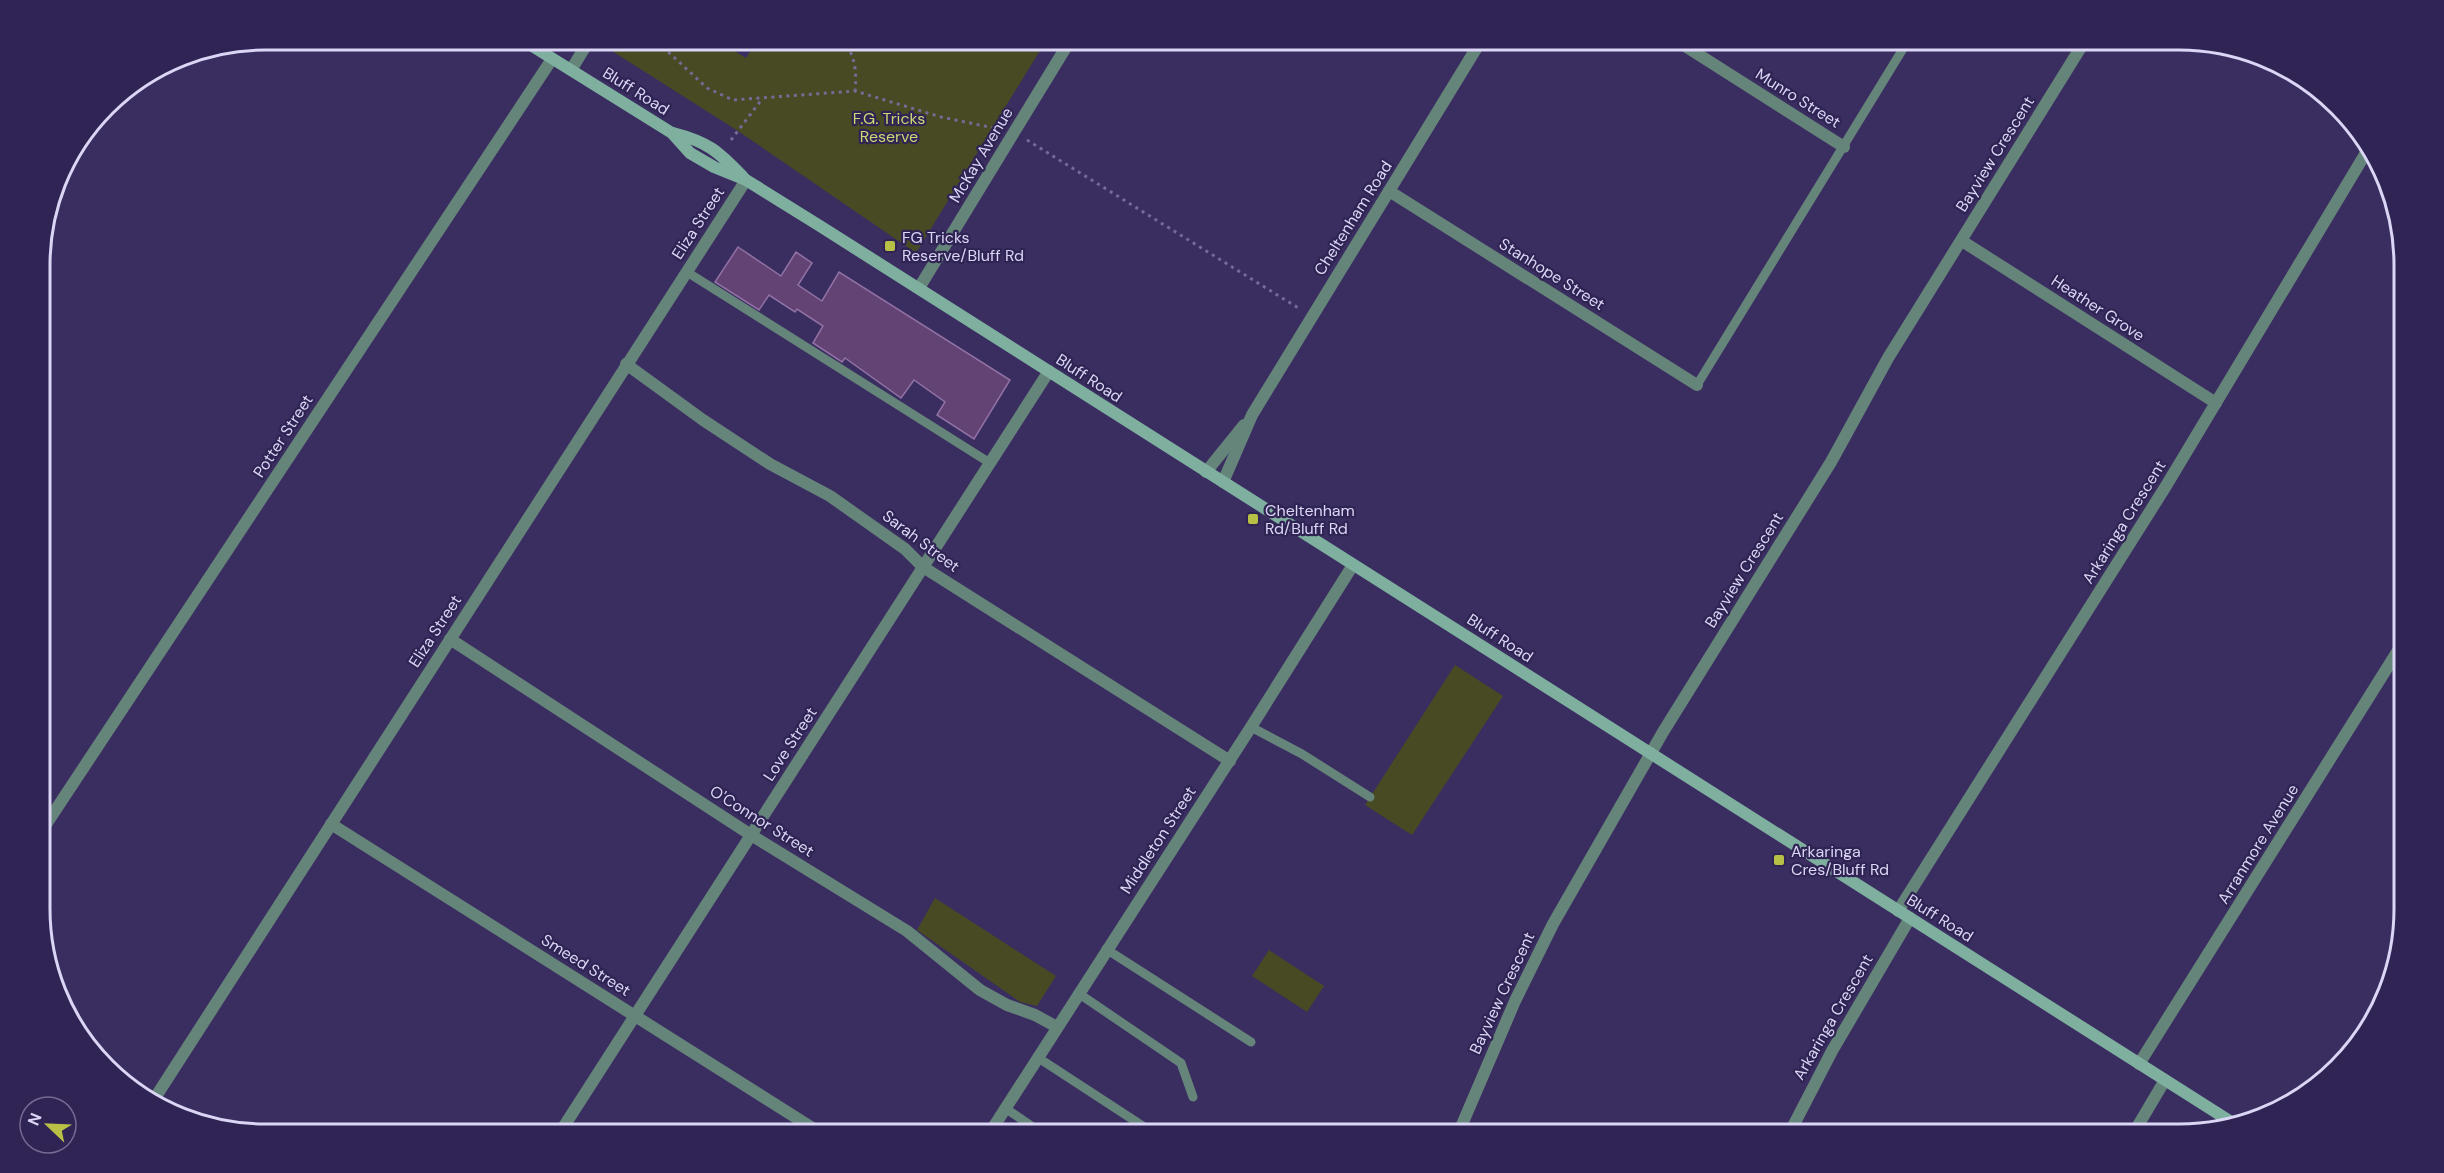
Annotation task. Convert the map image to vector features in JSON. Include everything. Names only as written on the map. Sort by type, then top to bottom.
[{"type":"main road","name":"Bluff Road","points":[[538,50],[672,133],[698,140],[722,155],[746,180],[2225,1118]]},
{"type":"street","points":[[571,70],[583,50]]},
{"type":"street","name":"McKay Avenue","points":[[919,288],[1064,50]]},
{"type":"street","name":"Cheltenham Road","points":[[1206,472],[1252,415],[1475,50]]},
{"type":"street","name":"Munro Street","points":[[1691,50],[1844,147]]},
{"type":"street","name":"Bayview Crescent","points":[[1462,1124],[1515,1000],[1553,924],[1651,754],[1832,462],[1888,358],[2079,50]]},
{"type":"street","name":"Potter Street","points":[[50,818],[552,59]]},
{"type":"street","name":"Arkaringa Crescent","points":[[1898,911],[2216,403],[2365,155]]},
{"type":"street","name":"Eliza Street","points":[[157,1095],[746,180]]},
{"type":"street","name":"Stanhope Street","points":[[1389,191],[1697,385]]},
{"type":"street","name":"Heather Grove","points":[[1962,241],[2216,403]]},
{"type":"street","name":"Sarah Street","points":[[626,364],[702,420],[770,464],[830,496],[905,549],[923,567],[1230,760]]},
{"type":"street","name":"Love Street","points":[[566,1124],[1048,371]]},
{"type":"street","name":"Cheltenham Road","points":[[1223,482],[1252,415]]},
{"type":"street","name":"Middleton Street","points":[[995,1124],[1353,565]]},
{"type":"street","name":"O'Connor Street","points":[[450,639],[751,835],[907,931],[980,990],[1007,1005],[1035,1015],[1057,1027]]},
{"type":"street","name":"Arranmore Avenue","points":[[2139,1064],[2394,656]]},
{"type":"street","name":"Smeed Street","points":[[332,824],[806,1124]]},
{"type":"street","name":"Arkaringa Crescent","points":[[1794,1124],[1832,1051],[1910,918]]},
{"type":"street","points":[[2139,1124],[2165,1080]]},
{"type":"lane","points":[[1697,385],[1902,50]]},
{"type":"lane","points":[[687,272],[990,463]]},
{"type":"lane","points":[[1251,727],[1302,754],[1370,797]]},
{"type":"lane","points":[[1106,949],[1251,1042]]},
{"type":"lane","points":[[1078,993],[1181,1063],[1193,1097]]},
{"type":"lane","points":[[1037,1057],[1140,1124]]},
{"type":"lane","points":[[1005,1108],[1028,1124]]},
{"type":"path","points":[[666,50],[707,88],[733,100],[855,91],[941,117],[1014,131],[1312,316]]},
{"type":"path","points":[[851,50],[857,72],[855,91]]},
{"type":"path","points":[[731,140],[764,97]]},
{"type":"green space","name":"F.G. Tricks Reserve","points":[[733,50],[746,58],[751,50],[1040,50],[916,253],[738,131],[612,51]]},
{"type":"green space","points":[[1455,665],[1503,696],[1412,835],[1365,805]]},
{"type":"green space","points":[[935,898],[1056,976],[1037,1006],[1020,1002],[917,930]]},
{"type":"green space","points":[[1269,950],[1324,986],[1307,1012],[1252,976]]},
{"type":"building","points":[[738,247],[781,276],[796,252],[812,263],[798,285],[822,301],[839,272],[1010,380],[974,439],[937,415],[945,402],[914,380],[901,398],[845,358],[842,362],[813,343],[823,326],[797,309],[795,312],[769,295],[759,310],[715,282]]},
{"type":"place","name":"FG Tricks Reserve/Bluff Rd","points":[[890,246]]},
{"type":"place","name":"Cheltenham Rd/Bluff Rd","points":[[1253,519]]},
{"type":"place","name":"Arkaringa Cres/Bluff Rd","points":[[1779,860]]}]
